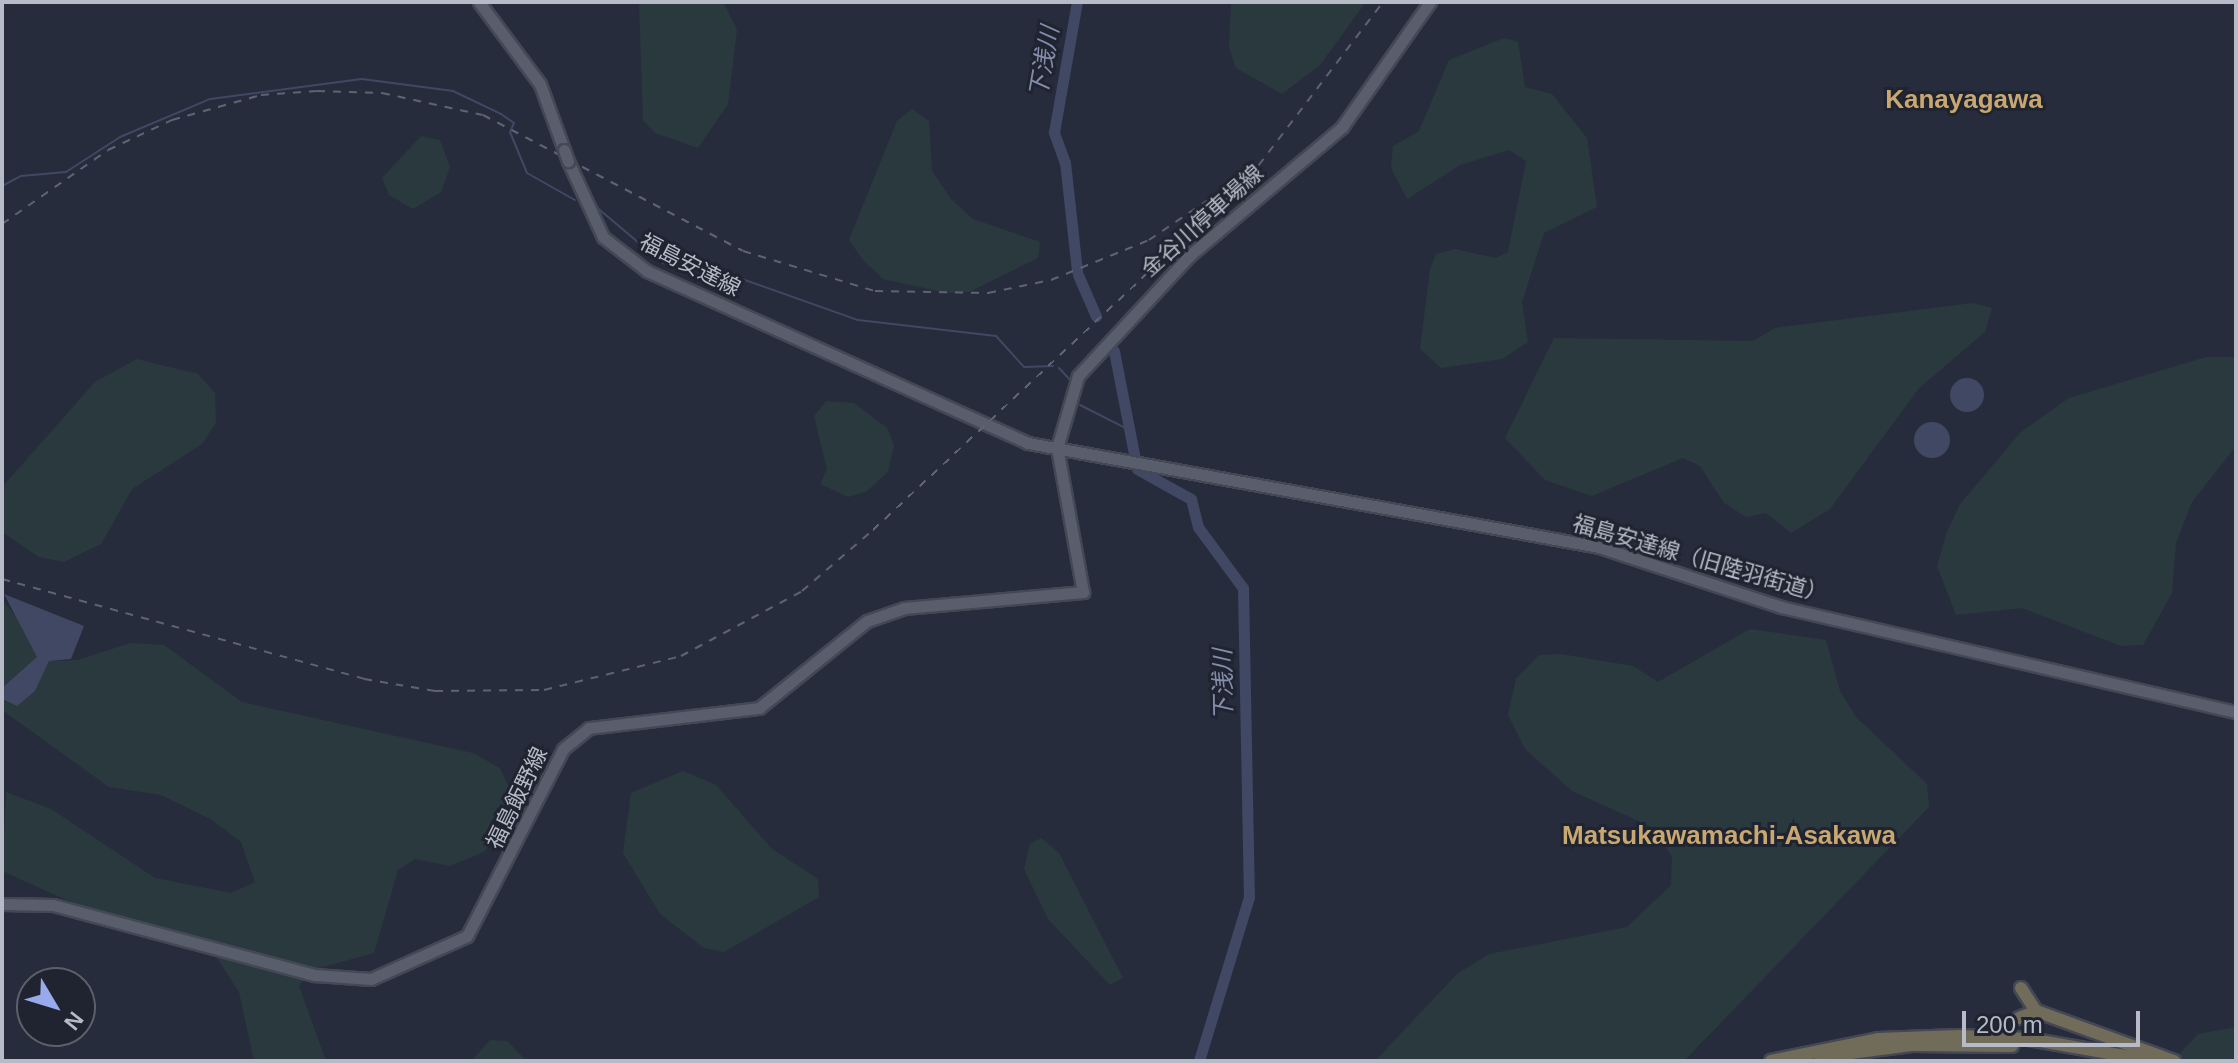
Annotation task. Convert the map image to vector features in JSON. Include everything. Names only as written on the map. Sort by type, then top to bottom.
[{"type":"highway","points":[[2021,988],[2036,1011],[2174,1061]]},
{"type":"highway","points":[[2019,1018],[2036,1011]]},
{"type":"highway","points":[[1771,1061],[1878,1039],[1958,1036],[2029,1039],[2154,1061]]},
{"type":"highway","points":[[1804,1061],[1965,1045],[2118,1061]]},
{"type":"main road","name":"福島安達線","points":[[479,2],[540,84],[566,155],[603,237],[647,271],[1007,435]]},
{"type":"main road","name":"金谷川停車場線","points":[[1057,448],[1066,405],[1088,361],[1245,204],[1335,134],[1430,2]]},
{"type":"main road","name":"福島安達線（旧陸羽街道）","points":[[1007,435],[1057,448],[1599,547],[1781,607],[2236,712]]},
{"type":"main road","name":"福島飯野線","points":[[2,904],[53,905],[341,980],[416,963],[458,943],[477,923],[563,749],[589,728],[759,708],[867,621],[904,608],[1083,592],[1057,448]]},
{"type":"shaded area","points":[[639,2],[723,2],[737,30],[728,104],[698,148],[655,133],[643,120]]},
{"type":"shaded area","points":[[1231,2],[1366,2],[1320,65],[1282,94],[1236,68],[1229,47]]},
{"type":"shaded area","points":[[1504,38],[1518,42],[1525,87],[1552,94],[1587,138],[1597,207],[1544,233],[1522,302],[1528,342],[1502,359],[1441,368],[1420,349],[1430,269],[1436,254],[1455,249],[1495,258],[1508,252],[1526,161],[1509,150],[1460,165],[1407,199],[1391,168],[1393,146],[1419,131],[1449,60]]},
{"type":"shaded area","points":[[912,109],[929,121],[932,171],[951,199],[973,219],[1040,242],[1038,258],[969,292],[947,293],[883,279],[863,260],[849,240],[897,121]]},
{"type":"shaded area","points":[[421,136],[440,140],[450,167],[441,192],[413,209],[389,195],[382,178]]},
{"type":"shaded area","points":[[1973,303],[1992,308],[1985,332],[1919,388],[1830,509],[1791,533],[1766,513],[1746,517],[1724,503],[1700,466],[1683,458],[1592,496],[1545,480],[1505,438],[1554,338],[1753,341],[1775,328]]},
{"type":"shaded area","points":[[2206,357],[2236,357],[2236,446],[2192,502],[2176,543],[2172,593],[2143,645],[2121,646],[2022,608],[1956,615],[1937,566],[1947,532],[1960,504],[2021,432],[2069,398]]},
{"type":"shaded area","points":[[137,359],[198,374],[215,393],[216,423],[202,444],[132,489],[101,544],[64,562],[39,557],[2,532],[3,486],[95,382]]},
{"type":"shaded area","points":[[826,401],[854,403],[887,428],[894,445],[888,472],[867,491],[848,497],[820,484],[827,469],[814,416]]},
{"type":"shaded area","points":[[2,599],[34,640],[38,657],[2,688]]},
{"type":"shaded area","points":[[1750,629],[1826,640],[1840,691],[1856,717],[1927,784],[1929,807],[1684,1061],[1375,1061],[1457,974],[1489,954],[1627,927],[1671,885],[1672,857],[1654,828],[1572,791],[1525,749],[1508,715],[1516,679],[1539,655],[1561,654],[1633,666],[1658,682]]},
{"type":"shaded area","points":[[130,643],[164,645],[242,702],[473,753],[500,768],[512,794],[501,830],[484,852],[450,866],[415,859],[398,870],[374,953],[312,970],[299,986],[326,1061],[254,1061],[239,992],[206,941],[124,926],[2,871],[6,792],[51,809],[155,878],[231,893],[255,882],[241,842],[212,820],[161,795],[109,787],[2,710],[2,699],[17,706],[49,661],[78,660]]},
{"type":"shaded area","points":[[683,771],[716,785],[772,849],[818,879],[819,897],[724,952],[704,948],[660,914],[623,853],[631,793]]},
{"type":"shaded area","points":[[1041,838],[1059,853],[1123,978],[1110,985],[1048,919],[1024,869],[1030,844]]},
{"type":"shaded area","points":[[2236,1027],[2236,1061],[2173,1061],[2198,1034]]},
{"type":"shaded area","points":[[490,1040],[507,1041],[527,1061],[471,1061]]},
{"type":"water","points":[[1967,378],[1979,383],[1984,395],[1979,407],[1967,412],[1955,407],[1950,395],[1955,383]]},
{"type":"water","points":[[1932,422],[1945,427],[1950,440],[1945,453],[1932,458],[1919,453],[1914,440],[1919,427]]},
{"type":"water","points":[[4,594],[84,626],[71,659],[49,661],[35,691],[17,706],[2,699],[2,688],[37,657]]},
{"type":"waterway","name":"下浅川","points":[[1077,2],[1054,132],[1065,163],[1077,271]]},
{"type":"waterway","points":[[2,186],[21,176],[66,172],[120,137],[210,99],[362,79],[453,91],[501,114],[514,123],[510,132],[527,173],[575,200]]},
{"type":"waterway","points":[[595,206],[663,263],[711,268],[858,320],[996,336],[1024,367],[1053,366]]},
{"type":"waterway","name":"下浅川","points":[[1078,275],[1096,316]]},
{"type":"waterway","name":"下浅川","points":[[1114,351],[1137,469],[1191,499],[1198,527],[1243,588],[1249,897],[1199,1061]]},
{"type":"waterway","points":[[1059,368],[1070,380]]},
{"type":"waterway","points":[[1080,405],[1129,430]]},
{"type":"railway","points":[[2,579],[364,679],[435,691],[544,690],[681,656],[802,591],[873,530],[1249,178],[1383,2]]},
{"type":"railway","points":[[2,224],[108,150],[172,120],[261,95],[317,91],[382,93],[483,115],[743,251],[875,291],[988,293],[1051,280],[1149,240],[1221,191]]},
{"type":"district","name":"Kanayagawa","points":[[1964,100]]},
{"type":"district","name":"Matsukawamachi-Asakawa","points":[[1729,836]]}]
